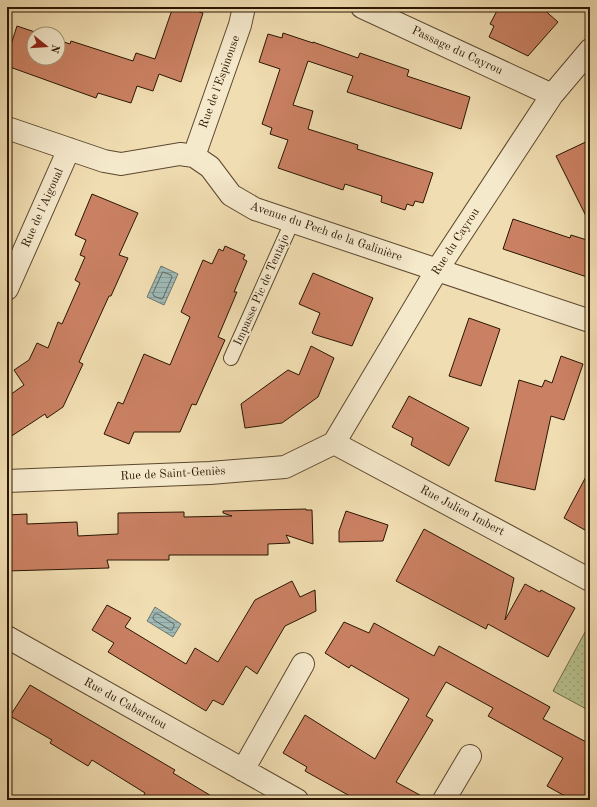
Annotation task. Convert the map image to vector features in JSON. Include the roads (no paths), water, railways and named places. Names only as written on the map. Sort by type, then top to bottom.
[{"type":"street","name":"Rue de l'Espinouse","points":[[194,156],[240,25],[244,7]]},
{"type":"street","name":"Passage du Cayrou","points":[[362,7],[552,95]]},
{"type":"street","name":"Rue du Cayrou","points":[[334,443],[437,270],[552,95],[590,50]]},
{"type":"street","points":[[7,128],[104,161],[121,164],[180,154],[194,156]]},
{"type":"street","name":"Rue de l'Aigoual","points":[[7,289],[69,149]]},
{"type":"street","name":"Avenue du Pech de la Galinière","points":[[194,156],[210,167],[231,195],[255,209],[590,321]]},
{"type":"street","name":"Rue de Saint-Geniès","points":[[7,481],[210,473],[285,467],[334,443]]},
{"type":"street","name":"Rue Julien Imbert","points":[[334,443],[590,580]]},
{"type":"street","name":"Rue du Cabaretou","points":[[7,637],[296,800]]},
{"type":"street","points":[[243,770],[302,664]]},
{"type":"street","points":[[444,800],[470,756]]},
{"type":"lane","name":"Impasse Pic de Tentajo","points":[[231,358],[292,222]]},
{"type":"water","points":[[161,266],[178,274],[164,305],[147,297]]},
{"type":"water","points":[[155,607],[181,624],[173,637],[147,621]]}]
